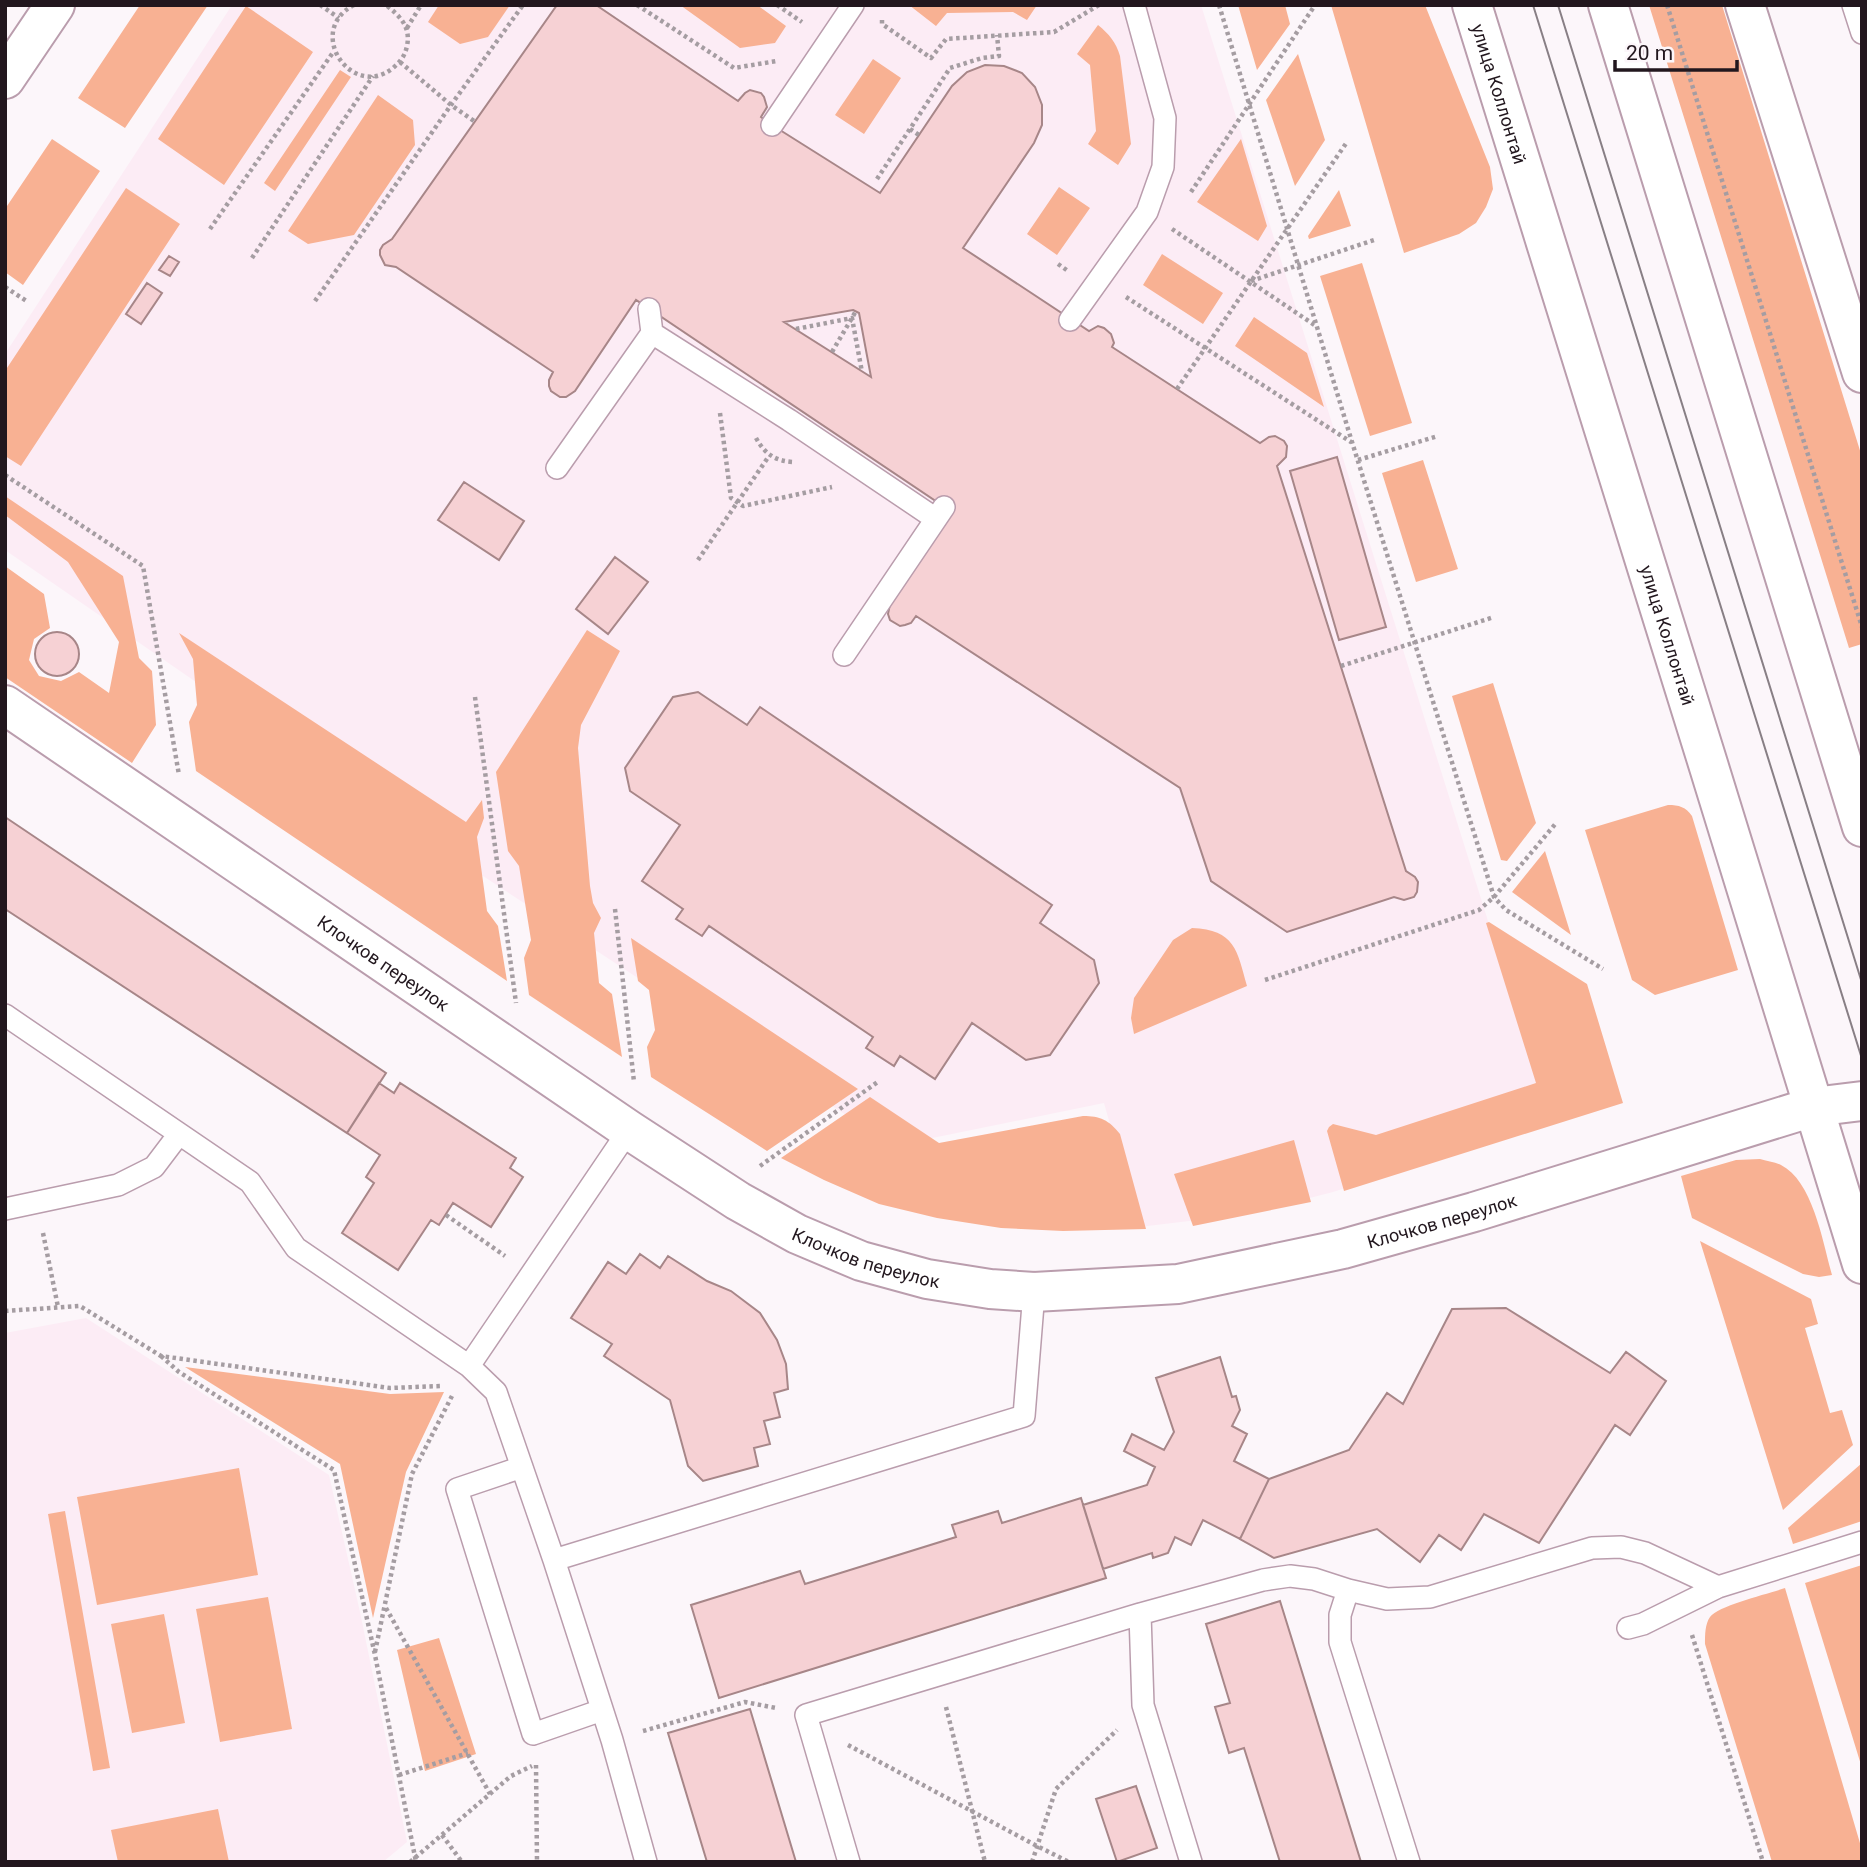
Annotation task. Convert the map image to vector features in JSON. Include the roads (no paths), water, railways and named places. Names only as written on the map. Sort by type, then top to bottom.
[{"type":"street","points":[[5,79],[55,5]]},
{"type":"street","name":"улица Коллонтай","points":[[1472,5],[1862,1264]]},
{"type":"street","points":[[1608,5],[1862,827]]},
{"type":"street","points":[[1745,5],[1862,373]]},
{"type":"street","name":"Клочков переулок","points":[[5,705],[629,1130],[738,1201],[797,1234],[861,1261],[927,1279],[990,1289],[1034,1292],[1178,1284],[1343,1249],[1474,1212],[1814,1107],[1862,1101]]},
{"type":"lane","points":[[772,125],[853,5]]},
{"type":"lane","points":[[1070,320],[1147,212],[1163,167],[1166,118],[1134,5]]},
{"type":"lane","points":[[1853,5],[1862,33]]},
{"type":"lane","points":[[557,468],[652,332],[649,309]]},
{"type":"lane","points":[[652,332],[857,466],[940,513],[844,655]]},
{"type":"lane","points":[[5,1015],[250,1182],[296,1248],[468,1366],[496,1392],[602,1710],[646,1862]]},
{"type":"lane","points":[[468,1366],[629,1130]]},
{"type":"lane","points":[[5,1209],[118,1185],[154,1167],[179,1134]]},
{"type":"lane","points":[[554,1560],[1024,1416],[1034,1292]]},
{"type":"lane","points":[[522,1467],[457,1489],[533,1734],[602,1710]]},
{"type":"lane","points":[[1628,1628],[1718,1587],[1862,1542]]},
{"type":"lane","points":[[849,1862],[806,1714],[1140,1614],[1263,1580],[1290,1576],[1314,1579],[1387,1599],[1430,1597],[1592,1548],[1620,1547],[1645,1553],[1718,1587]]},
{"type":"lane","points":[[1348,1590],[1340,1615],[1340,1642],[1409,1862]]},
{"type":"lane","points":[[1140,1614],[1143,1705],[1191,1862]]},
{"type":"tram line","points":[[1533,5],[1862,1059]]},
{"type":"tram line","points":[[1558,5],[1862,983]]}]
